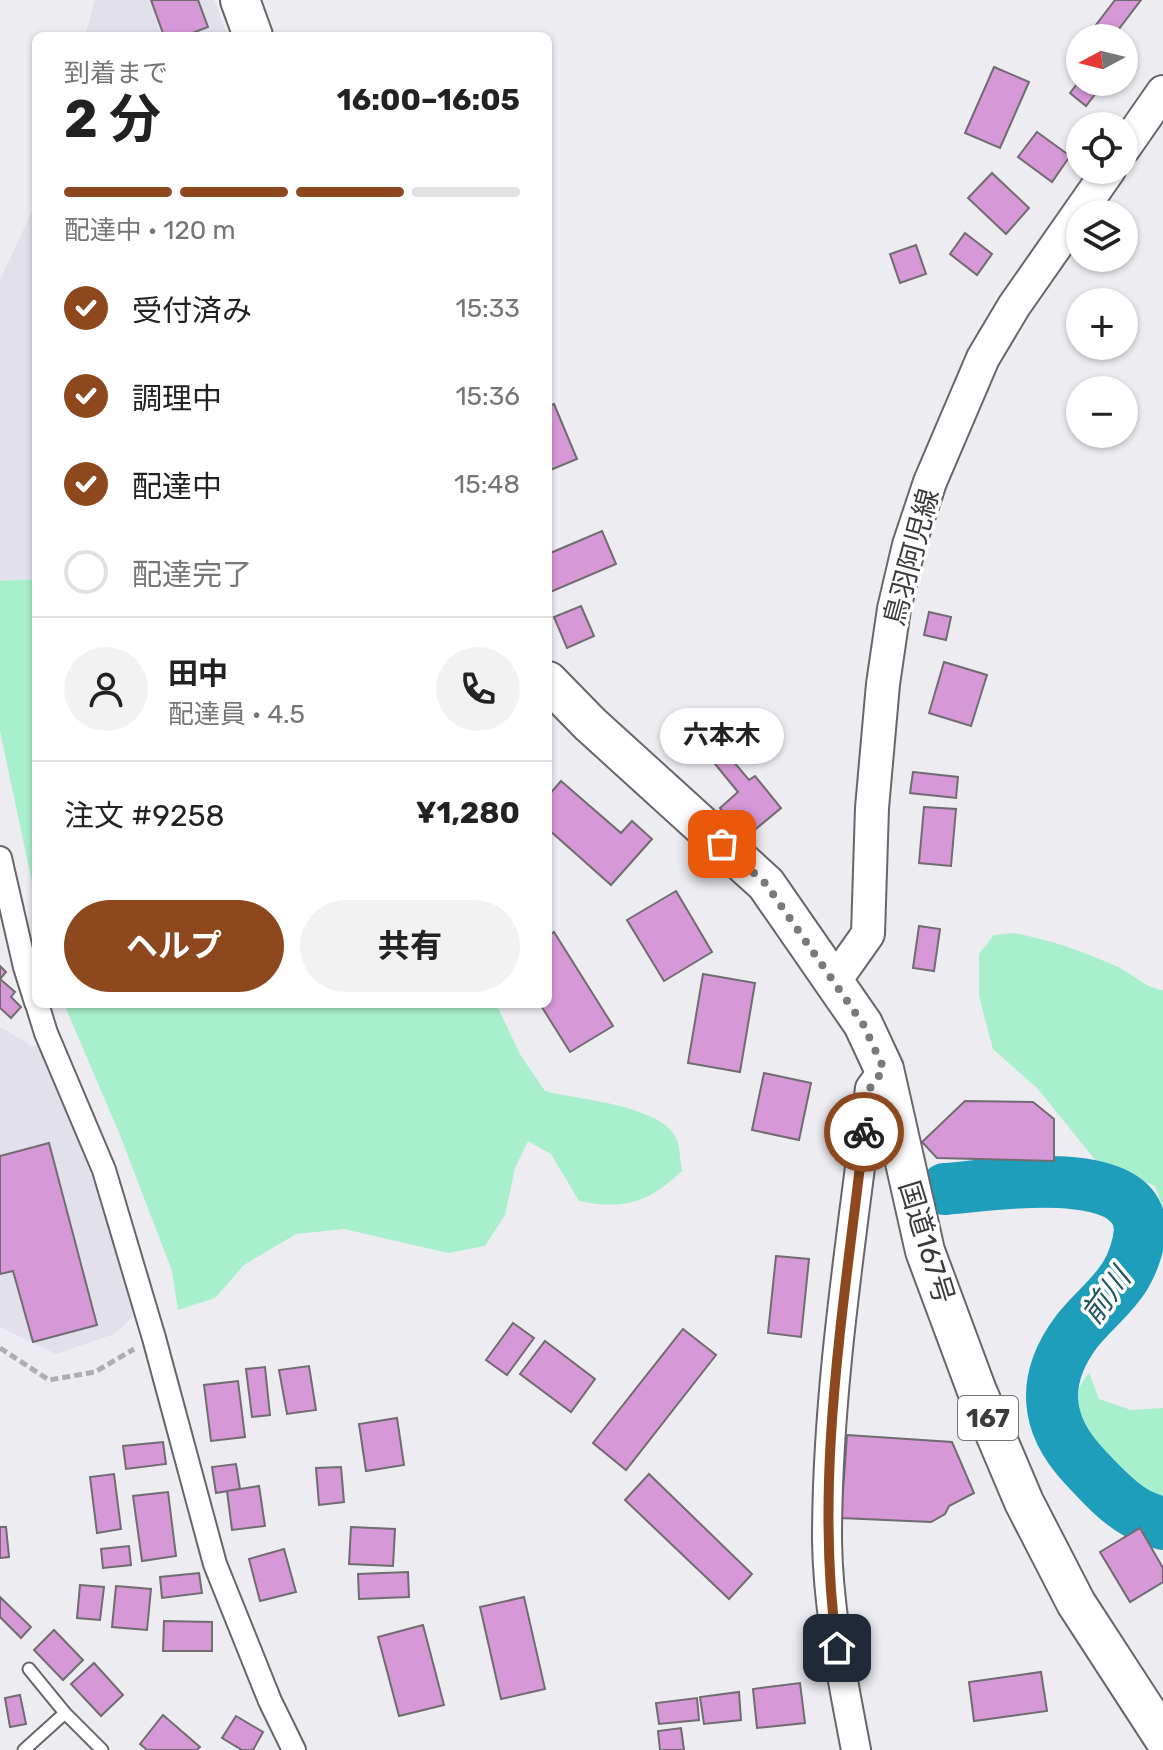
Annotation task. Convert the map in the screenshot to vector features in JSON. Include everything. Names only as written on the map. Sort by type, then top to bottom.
[{"type":"highway","points":[[240,0],[252,32]]},
{"type":"highway","name":"国道167号","points":[[567,702],[766,884],[863,1024],[884,1069],[925,1251],[977,1391],[1024,1502],[1076,1603],[1163,1737]]},
{"type":"main road","points":[[1138,128],[1163,92]]},
{"type":"main road","name":"鳥羽阿児線","points":[[834,982],[868,934],[872,808],[883,684],[894,609],[909,545],[930,482],[983,358],[1014,306],[1099,184]]},
{"type":"street","points":[[0,858],[32,990]]},
{"type":"street","points":[[38,1008],[104,1170],[154,1338],[215,1564],[270,1701],[294,1750]]},
{"type":"street","points":[[856,1750],[834,1627],[827,1542],[835,1380],[866,1119],[870,1088],[884,1069]]},
{"type":"lane","points":[[29,1669],[65,1713],[102,1750]]},
{"type":"lane","points":[[24,1750],[65,1713]]},
{"type":"path","points":[[0,1348],[49,1380],[95,1372],[154,1338]]},
{"type":"shaded area","points":[[95,0],[214,0],[226,32],[86,32]]},
{"type":"shaded area","points":[[32,212],[32,579],[0,581],[0,280]]},
{"type":"shaded area","points":[[0,1027],[32,1046],[41,1044],[110,1224],[137,1313],[114,1334],[56,1354],[0,1327]]},
{"type":"green space","points":[[32,579],[32,882],[0,731],[0,581]]},
{"type":"green space","points":[[1014,933],[1092,956],[1151,987],[1163,990],[1163,1208],[1155,1186],[1101,1167],[1037,1088],[993,1049],[979,996],[979,954],[994,935]]},
{"type":"green space","points":[[66,1008],[498,1008],[521,1056],[545,1091],[638,1111],[656,1119],[669,1128],[677,1140],[682,1171],[658,1190],[635,1201],[609,1205],[579,1201],[551,1154],[528,1141],[515,1168],[505,1215],[485,1246],[448,1253],[344,1229],[296,1234],[244,1265],[215,1298],[178,1310],[172,1271],[120,1135]]},
{"type":"green space","points":[[1089,1373],[1099,1399],[1131,1410],[1163,1408],[1163,1508],[1116,1475],[1089,1443],[1077,1407],[1079,1389]]},
{"type":"building","points":[[151,0],[198,0],[208,27],[195,32],[163,32]]},
{"type":"building","points":[[1115,0],[1141,0],[1123,24],[1097,24]]},
{"type":"building","points":[[994,67],[1029,82],[1000,148],[965,133]]},
{"type":"building","points":[[1074,96],[1094,96],[1086,106]]},
{"type":"building","points":[[1037,132],[1066,153],[1066,162],[1052,182],[1018,157]]},
{"type":"building","points":[[992,173],[1029,208],[1006,234],[968,198]]},
{"type":"building","points":[[965,233],[992,254],[977,275],[950,254]]},
{"type":"building","points":[[916,245],[926,274],[900,283],[890,254]]},
{"type":"building","points":[[552,405],[577,459],[552,469]]},
{"type":"building","points":[[602,531],[616,564],[552,591],[552,552]]},
{"type":"building","points":[[581,606],[594,636],[567,648],[554,617]]},
{"type":"building","points":[[929,612],[951,617],[946,640],[924,635]]},
{"type":"building","points":[[944,662],[987,675],[971,726],[929,713]]},
{"type":"building","points":[[723,749],[749,780],[755,776],[781,808],[745,838],[720,808],[738,792],[711,759]]},
{"type":"building","points":[[913,772],[958,777],[956,798],[910,793]]},
{"type":"building","points":[[561,781],[621,833],[632,821],[652,839],[611,885],[552,833],[552,791]]},
{"type":"building","points":[[924,807],[956,809],[951,866],[919,863]]},
{"type":"building","points":[[676,891],[712,952],[664,981],[627,920]]},
{"type":"building","points":[[919,926],[940,929],[934,971],[913,968]]},
{"type":"building","points":[[554,932],[613,1026],[570,1052],[542,1008],[552,1008]]},
{"type":"building","points":[[703,974],[755,983],[740,1072],[688,1063]]},
{"type":"building","points":[[0,979],[15,992],[11,997],[21,1007],[11,1018],[0,1008]]},
{"type":"building","points":[[764,1073],[811,1083],[799,1140],[752,1130]]},
{"type":"building","points":[[965,1101],[1033,1102],[1054,1119],[1054,1161],[937,1158],[922,1142]]},
{"type":"building","points":[[49,1143],[97,1325],[33,1342],[13,1271],[0,1274],[0,1156]]},
{"type":"building","points":[[776,1256],[809,1259],[801,1337],[768,1333]]},
{"type":"building","points":[[513,1323],[534,1338],[507,1375],[486,1360]]},
{"type":"building","points":[[683,1329],[716,1355],[626,1470],[593,1443]]},
{"type":"building","points":[[545,1341],[595,1379],[571,1412],[520,1374]]},
{"type":"building","points":[[309,1366],[316,1410],[287,1414],[279,1370]]},
{"type":"building","points":[[265,1367],[270,1415],[252,1417],[246,1369]]},
{"type":"building","points":[[238,1381],[245,1437],[211,1441],[204,1385]]},
{"type":"building","points":[[397,1418],[404,1465],[366,1471],[359,1424]]},
{"type":"building","points":[[847,1435],[952,1442],[974,1493],[949,1506],[945,1514],[931,1522],[841,1518]]},
{"type":"building","points":[[163,1442],[166,1464],[126,1469],[123,1446]]},
{"type":"building","points":[[236,1464],[240,1489],[216,1493],[212,1467]]},
{"type":"building","points":[[341,1467],[344,1502],[319,1505],[316,1468]]},
{"type":"building","points":[[114,1474],[121,1529],[97,1533],[90,1477]]},
{"type":"building","points":[[649,1474],[752,1574],[729,1599],[625,1500]]},
{"type":"building","points":[[259,1486],[265,1526],[232,1530],[227,1491]]},
{"type":"building","points":[[168,1492],[176,1556],[142,1561],[133,1496]]},
{"type":"building","points":[[0,1527],[6,1527],[9,1557],[0,1558]]},
{"type":"building","points":[[351,1527],[395,1529],[393,1566],[349,1564]]},
{"type":"building","points":[[1140,1528],[1163,1568],[1163,1582],[1130,1602],[1100,1552]]},
{"type":"building","points":[[129,1546],[131,1565],[103,1568],[101,1549]]},
{"type":"building","points":[[284,1549],[296,1592],[260,1601],[249,1559]]},
{"type":"building","points":[[408,1572],[409,1597],[359,1599],[358,1574]]},
{"type":"building","points":[[199,1573],[202,1593],[162,1598],[160,1577]]},
{"type":"building","points":[[80,1585],[104,1587],[100,1620],[77,1618]]},
{"type":"building","points":[[116,1586],[151,1589],[147,1630],[112,1627]]},
{"type":"building","points":[[0,1597],[31,1627],[21,1638],[0,1617]]},
{"type":"building","points":[[524,1597],[545,1689],[501,1699],[480,1607]]},
{"type":"building","points":[[164,1621],[212,1622],[212,1651],[163,1651]]},
{"type":"building","points":[[423,1625],[444,1705],[399,1716],[378,1637]]},
{"type":"building","points":[[54,1630],[83,1660],[63,1680],[34,1650]]},
{"type":"building","points":[[94,1663],[123,1695],[101,1716],[71,1684]]},
{"type":"building","points":[[1041,1672],[1047,1711],[974,1721],[969,1682]]},
{"type":"building","points":[[800,1683],[805,1723],[757,1728],[753,1689]]},
{"type":"building","points":[[739,1692],[741,1720],[704,1724],[700,1697]]},
{"type":"building","points":[[20,1695],[26,1724],[10,1727],[5,1698]]},
{"type":"building","points":[[697,1698],[699,1720],[659,1724],[656,1703]]},
{"type":"building","points":[[163,1715],[200,1747],[197,1750],[147,1750],[140,1744]]},
{"type":"building","points":[[236,1716],[263,1732],[253,1750],[242,1750],[222,1738]]},
{"type":"building","points":[[681,1728],[684,1750],[660,1750],[658,1731]]},
{"type":"waterway","name":"前川","points":[[945,1189],[1026,1182],[1090,1185],[1116,1194],[1133,1208],[1140,1230],[1131,1265],[1120,1284],[1077,1331],[1065,1349],[1057,1366],[1052,1401],[1061,1434],[1085,1467],[1128,1508],[1163,1524]]},
{"type":"way so far","points":[[722,844],[766,884],[863,1024],[884,1069],[870,1088],[864,1132]]},
{"type":"place","name":"六本木","points":[[722,844]]},
{"type":"route","points":[[837,1648],[827,1542],[835,1380],[864,1132]]}]
